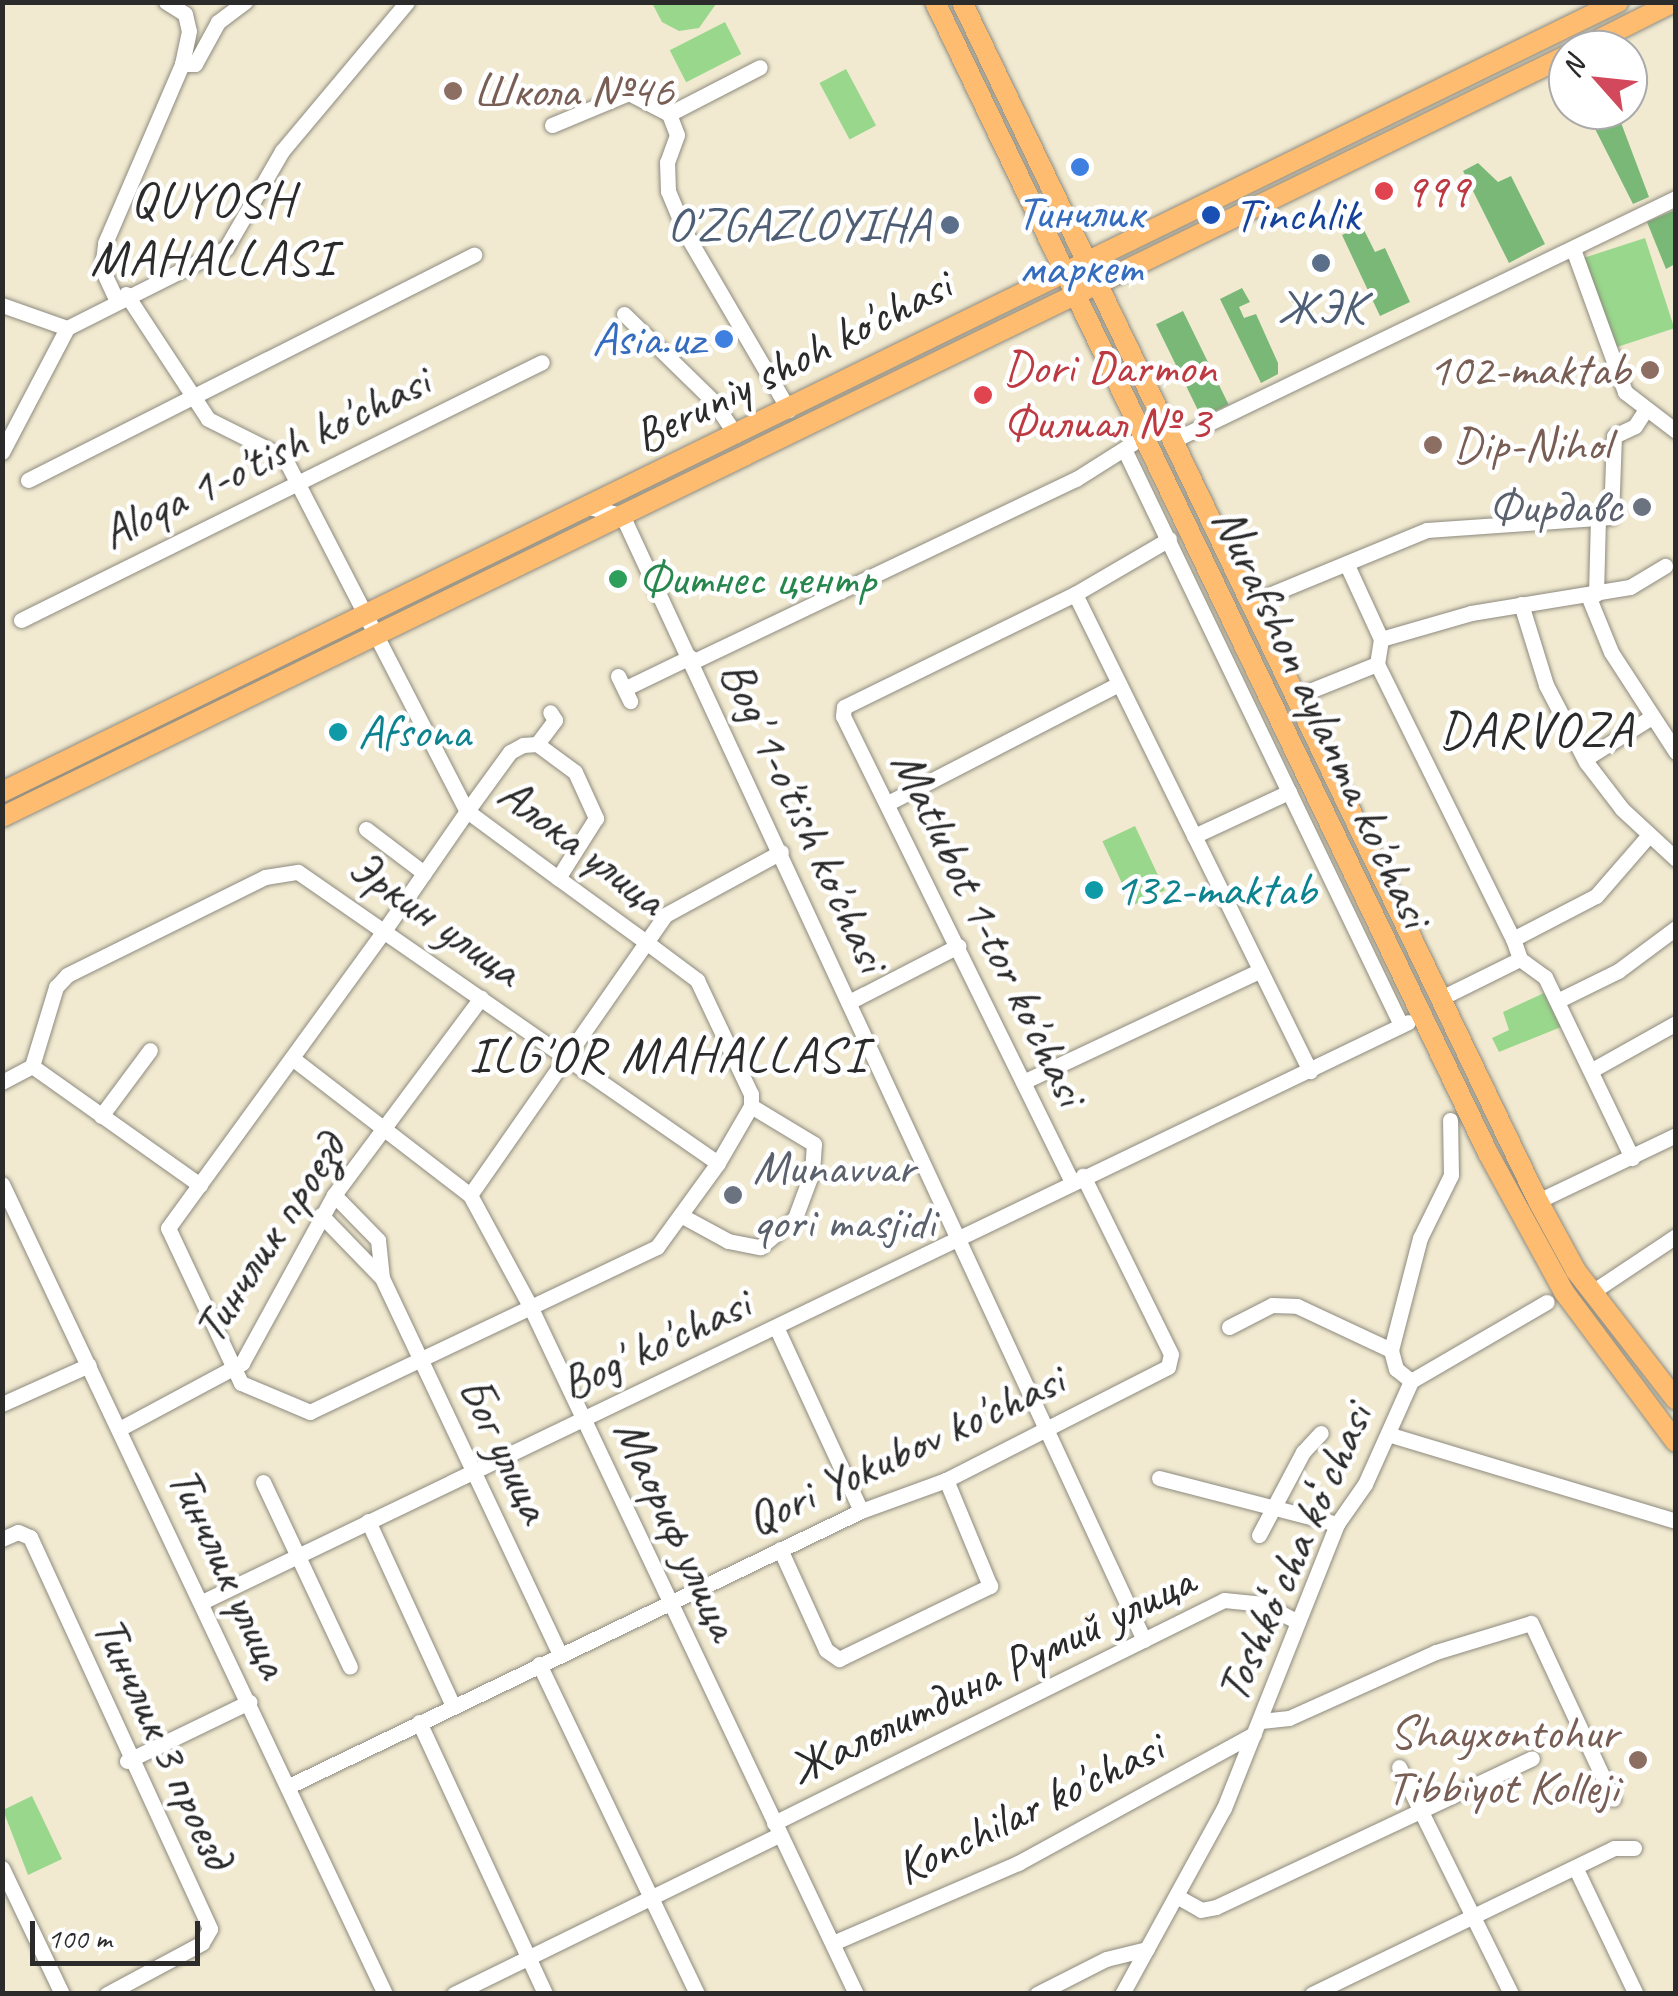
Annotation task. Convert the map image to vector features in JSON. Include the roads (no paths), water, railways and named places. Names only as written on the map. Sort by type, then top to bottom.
[{"type":"main road","name":"Nurafshon aylanma ko'chasi","points":[[935,2],[1535,1245],[1676,1442]]},
{"type":"main road","name":"Nurafshon aylanma ko'chasi","points":[[962,2],[1538,1201],[1592,1292],[1676,1400]]},
{"type":"main road","name":"Beruniy shoh ko'chasi","points":[[2,792],[1618,2]]},
{"type":"main road","points":[[1618,30],[1674,2]]},
{"type":"main road","points":[[962,56],[968,45],[983,47]]},
{"type":"main road","name":"Beruniy shoh ko'chasi","points":[[2,817],[1548,65]]},
{"type":"main road","points":[[1194,540],[1202,526],[1217,529]]},
{"type":"main road","points":[[1288,735],[1302,737],[1311,724]]},
{"type":"street","points":[[166,2],[184,14],[189,31],[182,64],[194,64],[218,22],[244,2]]},
{"type":"street","points":[[2,452],[67,328],[121,297],[226,248],[282,151],[406,2]]},
{"type":"street","name":"Алока улица","points":[[182,64],[105,243],[102,270],[217,426],[284,458],[467,812],[697,980],[751,1106]]},
{"type":"street","points":[[669,114],[760,67]]},
{"type":"street","points":[[552,125],[629,93],[669,114],[677,134],[667,162],[668,190],[686,234],[788,410]]},
{"type":"street","points":[[1174,440],[1676,198]]},
{"type":"street","points":[[1572,248],[1622,384],[1644,412],[1676,431]]},
{"type":"street","points":[[28,480],[474,255]]},
{"type":"street","points":[[2,306],[67,328]]},
{"type":"street","points":[[624,314],[713,401],[736,436]]},
{"type":"street","name":"Aloqa 1-o'tish ko'chasi","points":[[21,620],[542,362]]},
{"type":"street","points":[[1252,602],[1427,530],[1613,514],[1614,436],[1635,426],[1644,412]]},
{"type":"street","points":[[626,688],[1125,452],[1144,436]]},
{"type":"street","points":[[1125,452],[1290,792],[1194,836]]},
{"type":"street","points":[[589,506],[622,515],[639,482]]},
{"type":"street","name":"Bog' 1-o'tish ko'chasi","points":[[622,515],[1049,1425],[1144,1640]]},
{"type":"street","points":[[1598,517],[1593,596],[1610,652],[1676,752]]},
{"type":"street","points":[[1169,540],[1075,594],[1310,1071]]},
{"type":"street","points":[[1347,565],[1381,638],[1377,664],[1520,959],[1540,970],[1557,1000],[1632,1158]]},
{"type":"street","points":[[1381,638],[1521,604],[1593,596],[1630,587],[1666,566]]},
{"type":"street","name":"Matlubot 1-tor ko'chasi","points":[[1075,594],[844,707],[842,716],[1023,1082],[1172,1361]]},
{"type":"street","points":[[1521,604],[1546,685],[1585,759],[1648,836],[1676,858]]},
{"type":"street","points":[[1297,696],[1377,664]]},
{"type":"street","points":[[888,804],[1119,684]]},
{"type":"street","points":[[550,712],[555,720],[537,744],[510,752],[167,1233],[231,1373],[252,1389],[310,1412],[422,1362],[529,1304],[656,1247],[684,1218],[751,1106],[814,1144],[812,1172],[795,1218],[760,1247],[728,1242],[684,1218]]},
{"type":"street","points":[[1585,759],[1650,718]]},
{"type":"street","points":[[537,744],[575,772],[596,818],[558,878]]},
{"type":"street","name":"Bog' ko'chasi","points":[[202,1602],[582,1418],[777,1329],[1077,1179],[1404,1024],[1290,792]]},
{"type":"street","points":[[366,829],[424,873]]},
{"type":"street","points":[[1513,940],[1596,896],[1648,836]]},
{"type":"street","points":[[470,1194],[675,906],[781,852]]},
{"type":"street","name":"Эркин улица","points":[[32,1066],[56,987],[67,975],[265,877],[310,876],[718,1164]]},
{"type":"street","points":[[1557,1000],[1618,971],[1676,928]]},
{"type":"street","points":[[849,1002],[958,946]]},
{"type":"street","points":[[1439,1000],[1520,959]]},
{"type":"street","points":[[1023,1082],[1260,971]]},
{"type":"street","name":"Тинчлик проезд","points":[[119,1429],[231,1373],[320,1215],[482,998]]},
{"type":"street","points":[[1592,1070],[1676,1023]]},
{"type":"street","points":[[101,1116],[150,1050]]},
{"type":"street","name":"Маориф улица","points":[[292,1058],[470,1194],[529,1304],[856,1994]]},
{"type":"street","points":[[2,1082],[32,1066],[200,1186]]},
{"type":"street","points":[[1411,1380],[1396,1369],[1391,1350],[1420,1238],[1451,1175],[1450,1120]]},
{"type":"street","points":[[1538,1201],[1676,1135]]},
{"type":"street","name":"Тинчлик улица","points":[[2,1184],[384,1993]]},
{"type":"street","name":"Бог улица","points":[[334,1195],[378,1240],[382,1278]]},
{"type":"street","name":"Бог улица","points":[[320,1215],[382,1278],[560,1654]]},
{"type":"street","points":[[1592,1292],[1676,1236]]},
{"type":"street","name":"Toshkoʻcha koʻchasi","points":[[1122,1994],[1178,1897],[1258,1728],[1337,1524],[1390,1435],[1411,1380],[1547,1302]]},
{"type":"street","points":[[1229,1327],[1272,1305],[1297,1306],[1391,1350]]},
{"type":"street","points":[[777,1329],[861,1510]]},
{"type":"street","name":"Qori Yokubov ko'chasi","points":[[289,1786],[861,1510],[946,1480],[1172,1361]]},
{"type":"street","points":[[2,1404],[89,1365]]},
{"type":"street","points":[[1259,1535],[1303,1452],[1322,1433]]},
{"type":"street","points":[[1390,1435],[1676,1521]]},
{"type":"street","points":[[1160,1478],[1337,1524]]},
{"type":"street","points":[[780,1550],[826,1650],[839,1659],[990,1586],[946,1480]]},
{"type":"street","points":[[263,1482],[350,1667]]},
{"type":"street","points":[[368,1521],[453,1706]]},
{"type":"street","name":"Тинчлик 3 проезд","points":[[2,1539],[18,1532],[30,1537],[127,1761],[210,1929],[207,1940],[107,1994]]},
{"type":"street","name":"Жалолитдина Румий улица","points":[[454,1994],[652,1900],[776,1829],[1144,1640],[1239,1598],[1298,1622]]},
{"type":"street","name":"Konchilar ko'chasi","points":[[833,1943],[1018,1863],[1258,1728],[1436,1652],[1530,1623],[1613,1799]]},
{"type":"street","points":[[538,1664],[697,1994]]},
{"type":"street","points":[[127,1761],[248,1702]]},
{"type":"street","points":[[419,1722],[545,1994]]},
{"type":"street","points":[[1178,1897],[1202,1910],[1216,1907],[1532,1758]]},
{"type":"street","points":[[1399,1768],[1511,1994]]},
{"type":"street","points":[[1317,1992],[1614,1848],[1634,1848]]},
{"type":"street","points":[[2,1868],[62,1994]]},
{"type":"street","points":[[1576,1868],[1636,1994]]},
{"type":"street","points":[[1037,1994],[1106,1960],[1147,1949]]},
{"type":"street","points":[[143,1976],[152,1994]]},
{"type":"place","name":"Школа №46","points":[[453,91]]},
{"type":"place","name":"Тинчлик маркет","points":[[1080,167]]},
{"type":"place","name":"999","points":[[1384,191]]},
{"type":"place","name":"Tinchlik","points":[[1211,215]]},
{"type":"place","name":"O'ZGAZLOYIHA","points":[[950,225]]},
{"type":"place","name":"ЖЭК","points":[[1321,263]]},
{"type":"place","name":"Asia.uz","points":[[724,339]]},
{"type":"place","name":"102-maktab","points":[[1650,370]]},
{"type":"place","name":"Dori Darmon Филиал № 3","points":[[983,395]]},
{"type":"place","name":"Dip-Nihol","points":[[1433,445]]},
{"type":"place","name":"Фирдавс","points":[[1642,507]]},
{"type":"place","name":"Фитнес центр","points":[[618,579]]},
{"type":"place","name":"Afsona","points":[[338,732]]},
{"type":"place","name":"132-maktab","points":[[1094,890]]},
{"type":"place","name":"Munavvar qori masjidi","points":[[733,1195]]},
{"type":"place","name":"Shayxontohur Tibbiyot Kolleji","points":[[1638,1760]]},
{"type":"district","name":"QUYOSH MAHALLASI","points":[[213,228]]},
{"type":"district","name":"DARVOZA","points":[[1537,730]]},
{"type":"district","name":"ILG'OR MAHALLASI","points":[[668,1055]]}]
